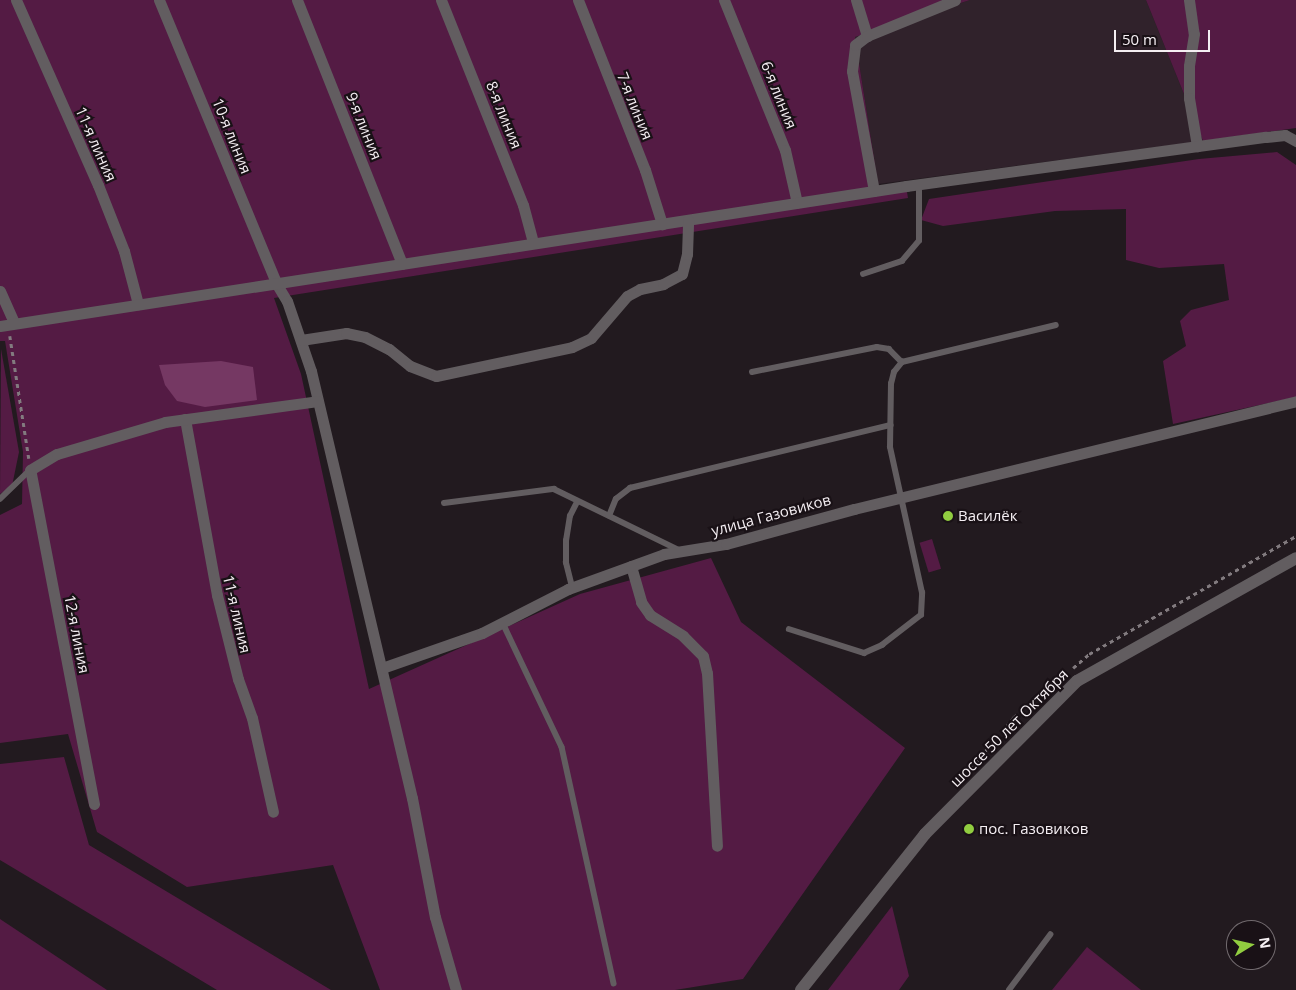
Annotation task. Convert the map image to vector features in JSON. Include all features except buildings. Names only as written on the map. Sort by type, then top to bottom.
[{"type":"street","name":"11-я линия","points":[[16,0],[98,185],[124,252],[138,304]]},
{"type":"street","name":"10-я линия","points":[[159,0],[276,283],[287,301],[301,340],[318,400],[382,668],[435,917],[456,990]]},
{"type":"street","name":"9-я линия","points":[[297,0],[402,264]]},
{"type":"street","name":"8-я линия","points":[[441,0],[523,205],[533,244]]},
{"type":"street","name":"7-я линия","points":[[578,0],[645,170],[662,224]]},
{"type":"street","name":"6-я линия","points":[[724,0],[785,150],[797,203]]},
{"type":"street","points":[[856,0],[867,36]]},
{"type":"street","points":[[874,191],[852,71],[855,45],[867,36],[955,0]]},
{"type":"street","points":[[1189,0],[1194,34],[1189,66],[1189,98],[1197,146]]},
{"type":"street","points":[[0,291],[7,324],[920,184],[1291,134],[1296,141]]},
{"type":"street","points":[[301,340],[346,333],[365,337],[390,349],[410,366],[436,376],[572,347],[592,338],[627,296],[640,289],[663,284],[682,274],[687,254],[688,220]]},
{"type":"street","points":[[30,470],[42,461],[67,451],[185,419],[318,400]]},
{"type":"street","name":"улица Газовиков","points":[[382,668],[420,657],[503,623],[572,587],[631,566],[682,552],[726,544],[900,498],[1296,401]]},
{"type":"street","name":"11-я линия","points":[[185,419],[217,595],[238,679],[252,718],[273,812]]},
{"type":"street","name":"12-я линия","points":[[30,470],[94,804]]},
{"type":"street","name":"шоссе 50 лет Октября","points":[[801,990],[925,834],[1078,681],[1296,558]]},
{"type":"street","points":[[631,566],[641,602],[650,616],[697,647],[703,656],[707,674],[717,846]]},
{"type":"lane","points":[[863,274],[880,271],[902,261],[920,241],[920,184]]},
{"type":"lane","points":[[789,629],[864,653],[882,644],[921,615],[922,593],[890,447],[892,384],[894,372],[902,362],[1056,325]]},
{"type":"lane","points":[[752,372],[877,347],[889,349],[902,362]]},
{"type":"lane","points":[[609,516],[616,499],[630,488],[890,425]]},
{"type":"lane","points":[[0,499],[30,470]]},
{"type":"lane","points":[[444,503],[554,489],[577,502],[682,552]]},
{"type":"lane","points":[[572,587],[566,563],[566,541],[570,516],[577,502]]},
{"type":"lane","points":[[503,623],[562,747],[614,983]]},
{"type":"lane","points":[[1009,990],[1050,935]]},
{"type":"path","points":[[7,324],[30,470]]},
{"type":"shaded area","points":[[0,0],[970,0],[855,37],[879,190],[906,186],[908,198],[274,298],[301,374],[369,689],[580,594],[711,558],[741,622],[905,748],[743,979],[675,990],[380,990],[333,865],[187,887],[97,832],[68,734],[0,743],[0,515],[22,504],[23,452],[5,341],[0,341]]},
{"type":"shaded area","points":[[970,0],[1146,0],[1203,141],[878,184],[855,37]]},
{"type":"shaded area","points":[[1146,0],[1296,0],[1296,128],[1203,141]]},
{"type":"shaded area","points":[[1277,152],[1296,165],[1296,397],[1173,424],[1163,361],[1186,346],[1180,321],[1191,310],[1229,300],[1224,264],[1159,268],[1126,260],[1126,209],[1055,211],[943,226],[921,220],[929,199],[1199,159]]},
{"type":"shaded area","points":[[1,349],[19,452],[12,486],[0,494]]},
{"type":"shaded area","points":[[221,361],[253,367],[257,400],[205,407],[177,401],[165,385],[159,365]]},
{"type":"shaded area","points":[[932,539],[941,569],[929,572],[920,543]]},
{"type":"shaded area","points":[[64,757],[89,845],[331,990],[217,990],[0,860],[0,764]]},
{"type":"shaded area","points":[[892,906],[909,976],[899,990],[828,990]]},
{"type":"shaded area","points":[[0,919],[107,990],[0,990]]},
{"type":"shaded area","points":[[1087,947],[1141,990],[1052,990]]},
{"type":"place","name":"Василёк","points":[[948,516]]},
{"type":"place","name":"пос. Газовиков","points":[[969,829]]}]
